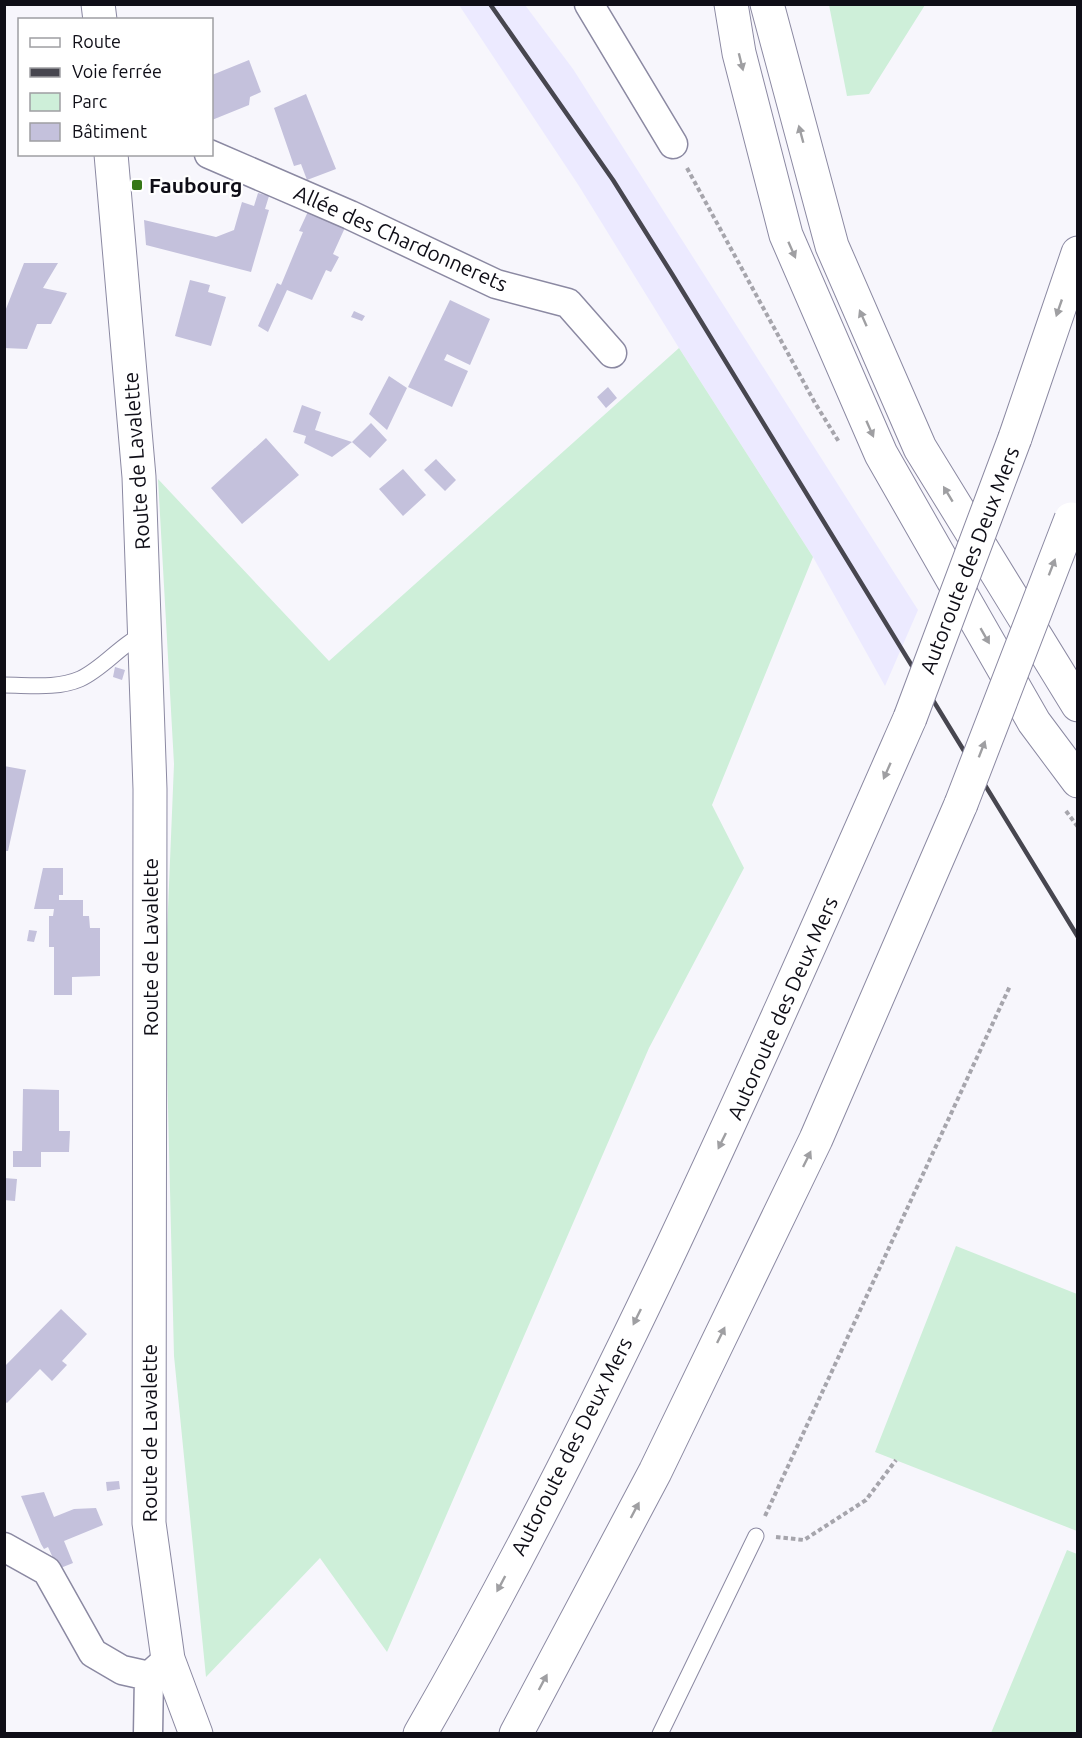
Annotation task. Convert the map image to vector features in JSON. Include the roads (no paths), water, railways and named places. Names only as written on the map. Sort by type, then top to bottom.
[{"type":"main road","points":[[731,4],[739,53],[786,236],[881,454],[1034,722],[1077,781]]},
{"type":"main road","points":[[767,4],[832,246],[920,448],[1077,705]]},
{"type":"main road","name":"Route de Lavalette","points":[[111,156],[139,477],[146,633],[150,789],[148,1522],[158,1668],[196,1734]]},
{"type":"main road","name":"Autoroute des Deux Mers","points":[[420,1734],[581,1432],[725,1135],[910,718],[1015,438],[1077,253]]},
{"type":"main road","points":[[516,1734],[655,1473],[816,1139],[962,804],[1074,510]]},
{"type":"street","points":[[589,4],[673,144]]},
{"type":"street","name":"Allée des Chardonnerets","points":[[213,156],[350,215],[496,284],[568,303],[612,353]]},
{"type":"street","points":[[4,1547],[46,1570],[93,1653],[122,1670],[158,1668],[148,1734]]},
{"type":"lane","points":[[4,685],[63,685],[82,678],[130,640],[146,633]]},
{"type":"lane","points":[[660,1734],[756,1536]]},
{"type":"railway","points":[[490,4],[613,180],[1078,937]]},
{"type":"place","name":"Faubourg","points":[[137,185]]}]
